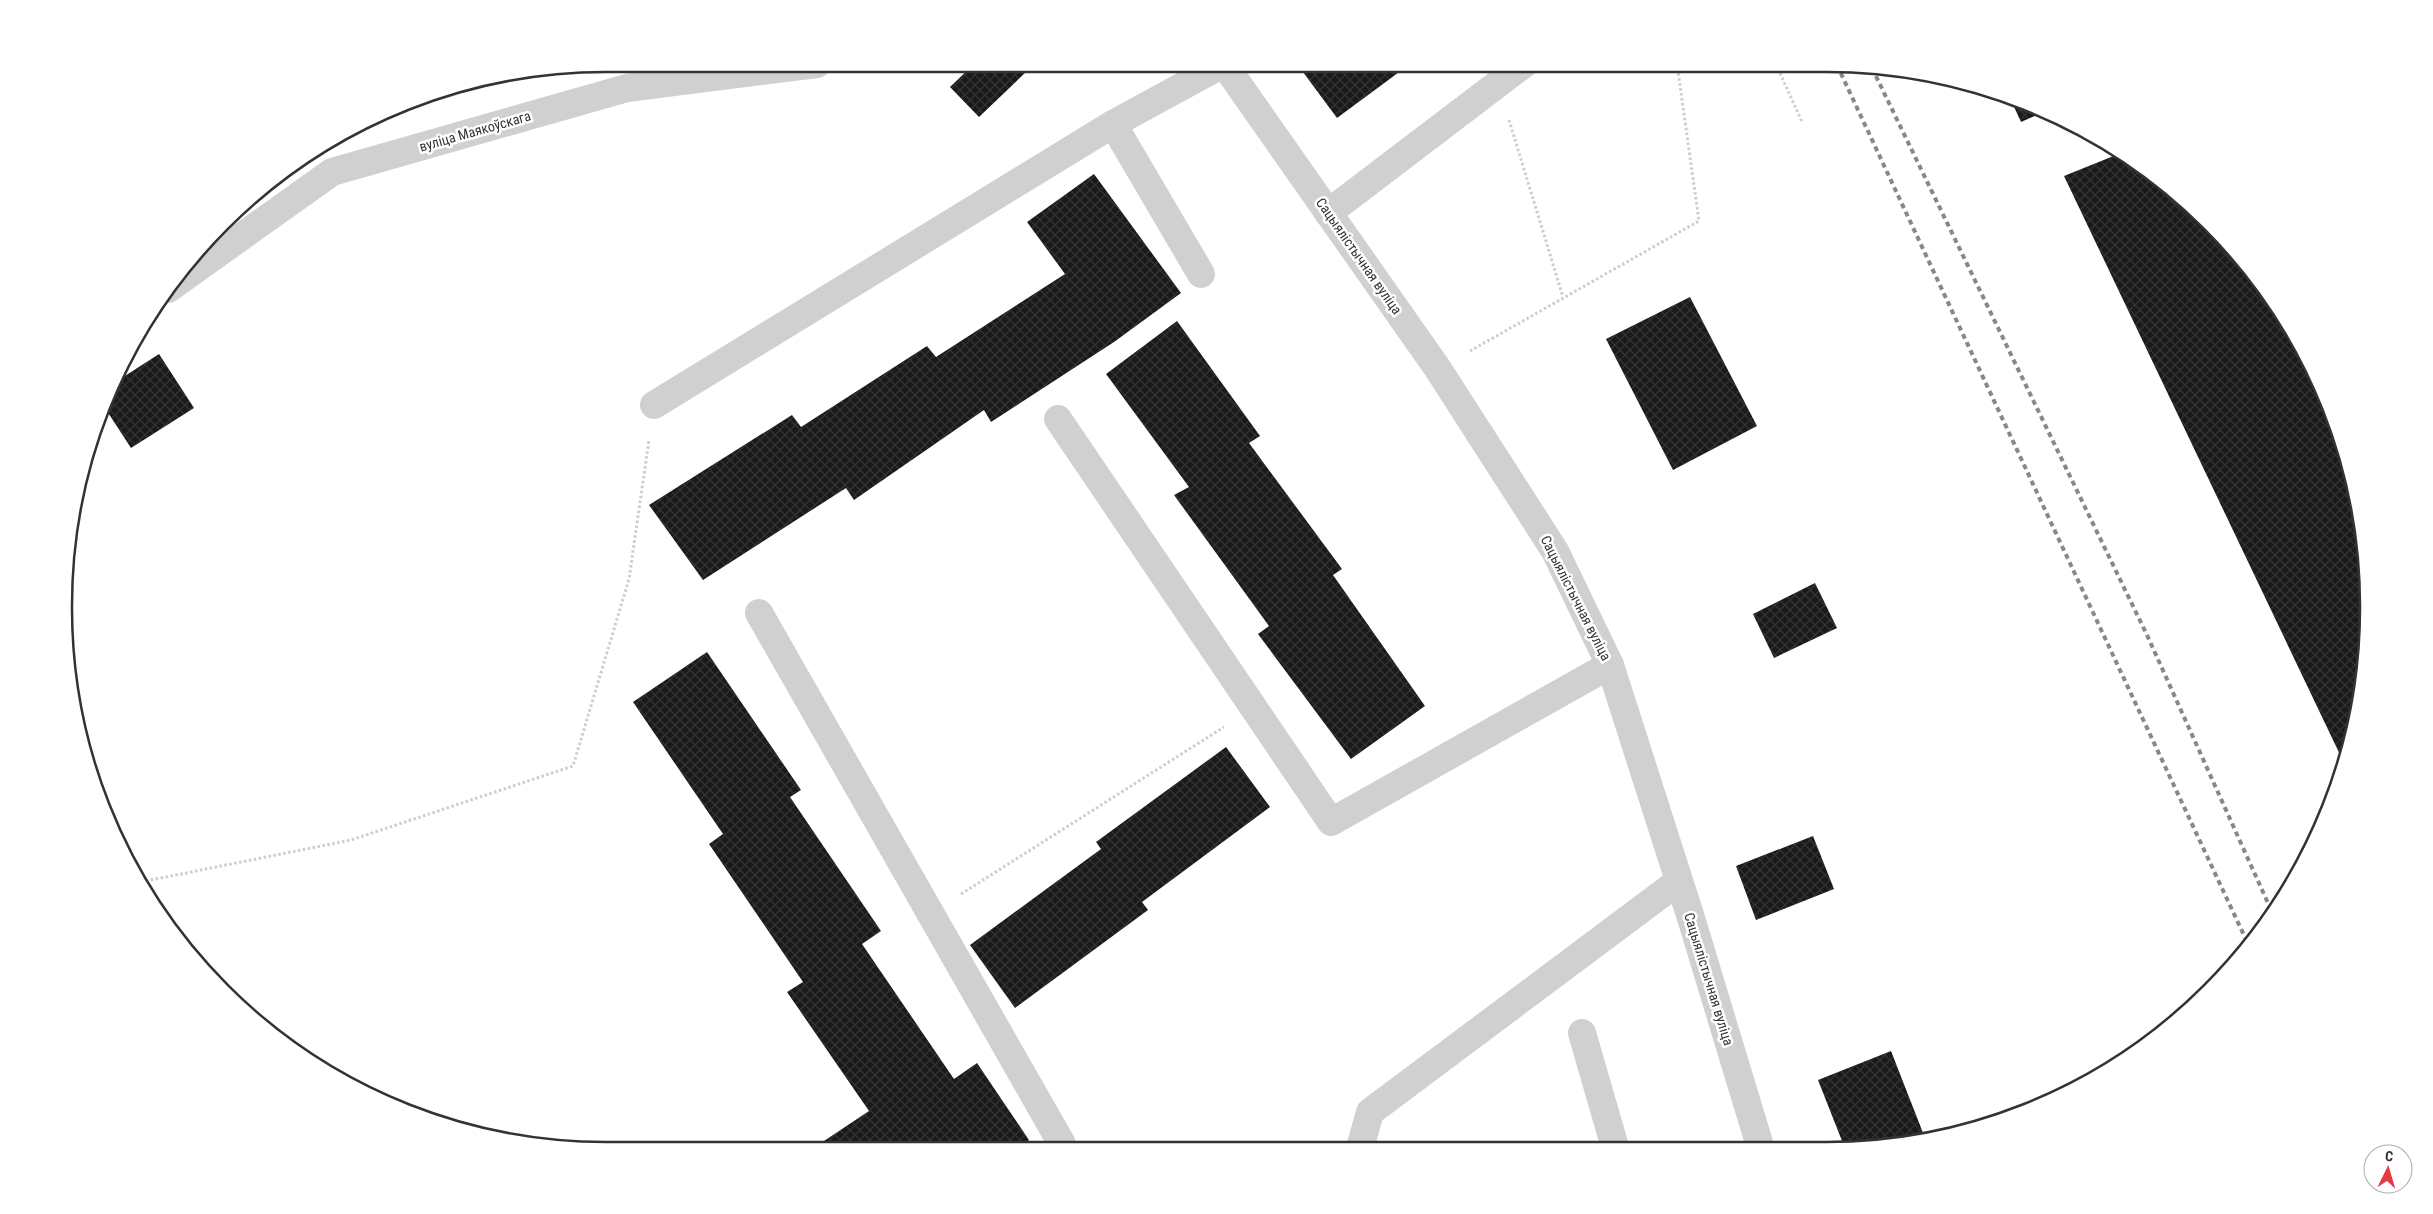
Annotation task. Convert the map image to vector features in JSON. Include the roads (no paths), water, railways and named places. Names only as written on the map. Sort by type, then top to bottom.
[{"type":"street","name":"вуліца Маякоўскага","points":[[190,273],[332,172],[627,88],[754,72]]},
{"type":"street","points":[[654,405],[1113,124],[1209,72]]},
{"type":"street","name":"Сацыялістычная вуліца","points":[[1230,72],[1438,369],[1555,551],[1610,665],[1679,880],[1759,1142]]},
{"type":"street","points":[[1328,213],[1514,72]]},
{"type":"street","points":[[1113,124],[1201,274]]},
{"type":"street","points":[[1058,419],[1331,822],[1610,665]]},
{"type":"street","points":[[759,613],[931,914],[1058,1142]]},
{"type":"street","points":[[1362,1142],[1370,1112],[1679,880]]},
{"type":"street","points":[[1582,1034],[1614,1142]]},
{"type":"railway","points":[[1841,73],[2245,938]]},
{"type":"railway","points":[[1876,75],[2147,635],[2269,905]]}]
